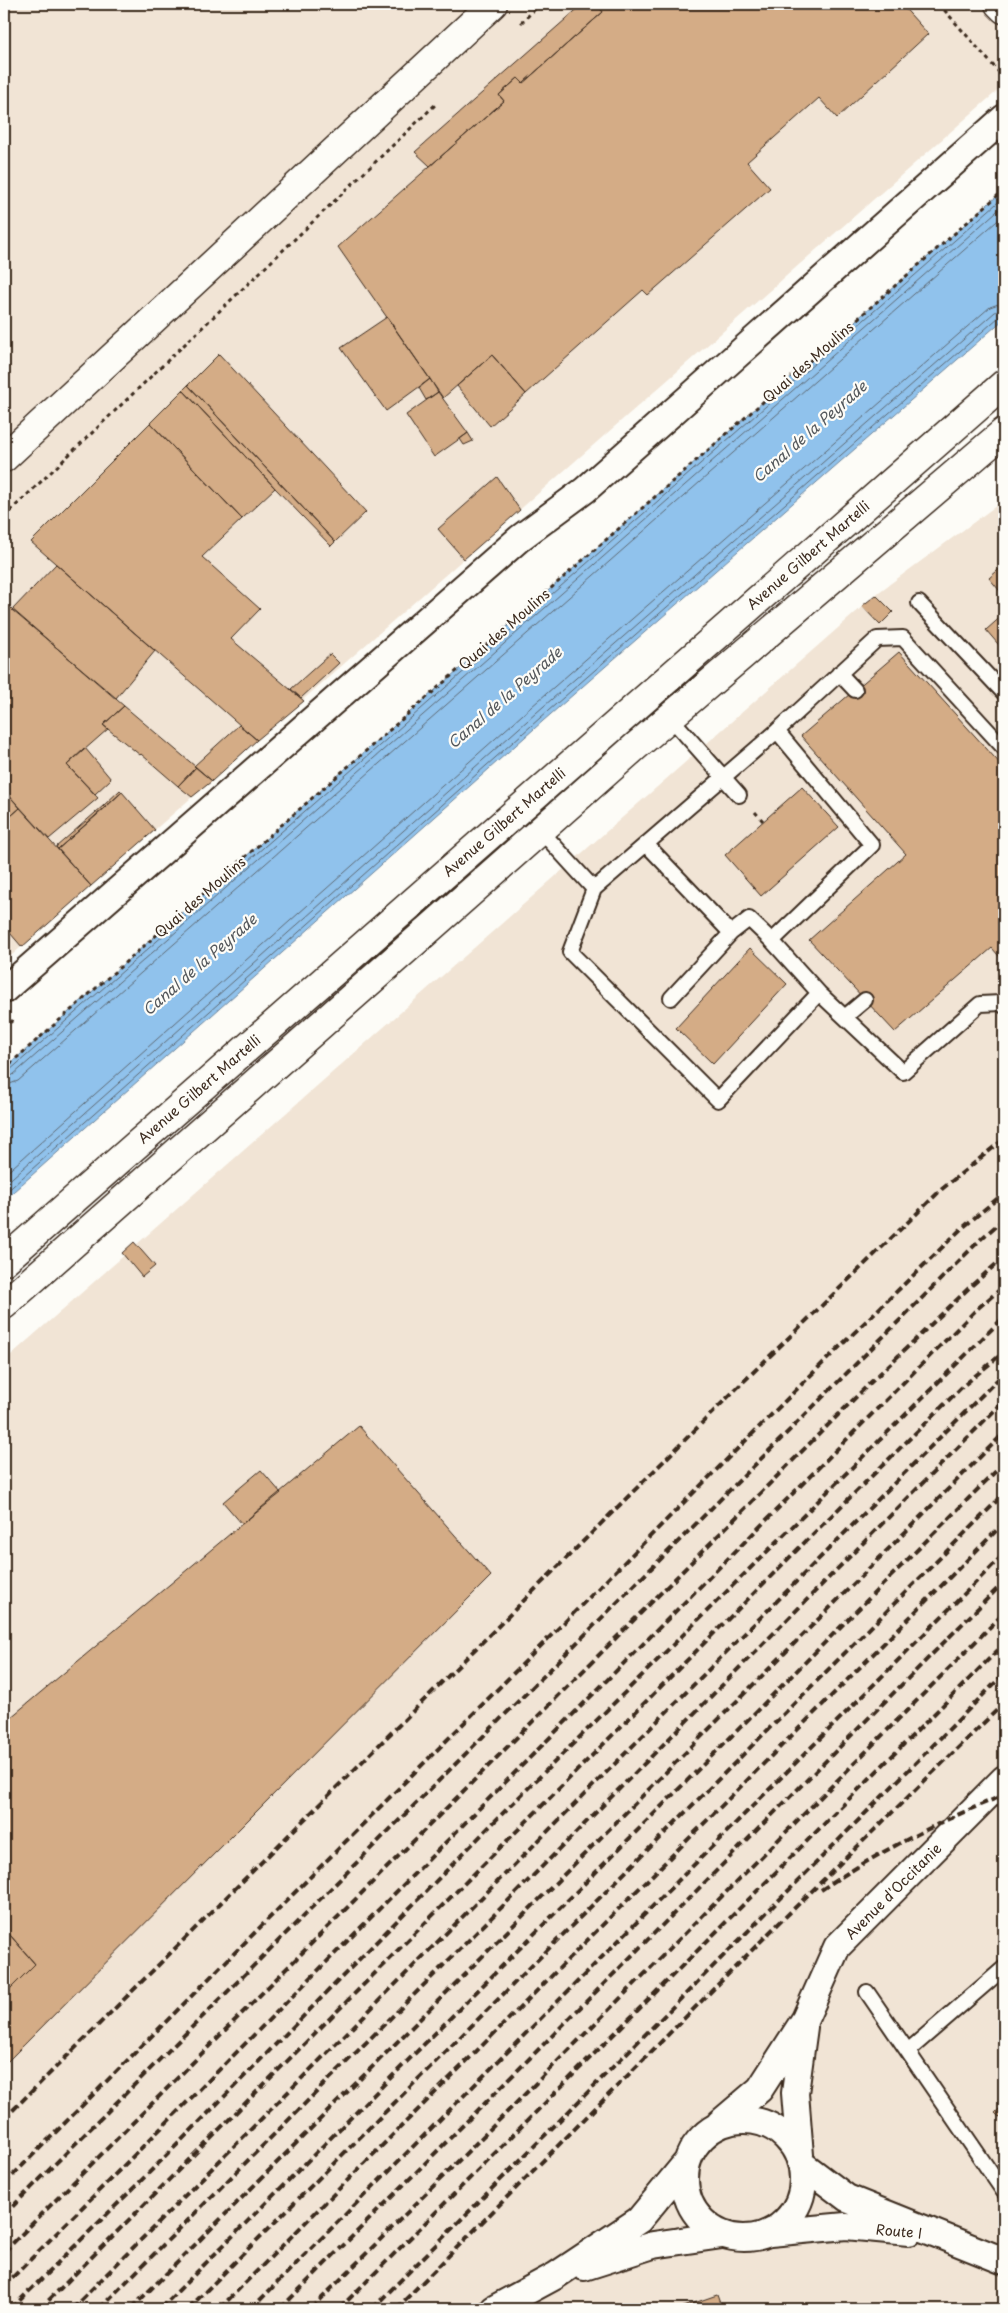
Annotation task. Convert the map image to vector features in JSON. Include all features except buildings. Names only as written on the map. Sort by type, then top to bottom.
[{"type":"main road","points":[[4,458],[493,4]]},
{"type":"main road","points":[[1000,4],[1004,9]]},
{"type":"main road","name":"Avenue Gilbert Martelli","points":[[4,1261],[1004,384]]},
{"type":"main road","points":[[4,1304],[670,717],[1004,432]]},
{"type":"street","points":[[4,990],[520,538],[585,490],[1004,118]]},
{"type":"street","name":"Avenue d'Occitanie","points":[[494,2309],[555,2276],[639,2220],[686,2163],[698,2139],[760,2089],[805,2019],[837,1947],[1004,1779]]},
{"type":"street","name":"Avenue d'Occitanie","points":[[555,2276],[653,2245],[722,2235],[746,2239],[770,2233],[791,2216],[803,2191],[795,2094],[805,2019]]},
{"type":"street","name":"Avenue d'Occitanie","points":[[720,2123],[751,2119],[780,2131],[801,2160]]},
{"type":"street","name":"Route I","points":[[801,2160],[847,2198],[936,2234]]},
{"type":"street","name":"Avenue d'Occitanie","points":[[686,2163],[685,2192],[698,2218],[722,2235]]},
{"type":"street","name":"Route I","points":[[770,2233],[846,2226],[936,2234]]},
{"type":"street","points":[[936,2234],[1004,2261]]},
{"type":"lane","points":[[919,603],[1004,693]]},
{"type":"lane","points":[[819,993],[718,1100],[570,952],[594,889],[777,731],[877,639],[903,638],[1004,748]]},
{"type":"lane","points":[[839,673],[854,690]]},
{"type":"lane","points":[[670,717],[739,795]]},
{"type":"lane","points":[[772,940],[872,845],[777,731]]},
{"type":"lane","points":[[541,831],[594,889]]},
{"type":"lane","points":[[646,844],[731,932]]},
{"type":"lane","points":[[671,998],[731,932],[749,919],[772,940],[819,993],[846,1016],[903,1072],[980,1004],[1001,1003],[1004,1006]]},
{"type":"lane","points":[[846,1016],[865,1000]]},
{"type":"lane","points":[[909,2050],[1004,1968]]},
{"type":"lane","points":[[867,1992],[909,2050],[1004,2192]]},
{"type":"path","points":[[519,24],[540,4]]},
{"type":"path","points":[[939,4],[1004,78]]},
{"type":"path","points":[[4,517],[440,100]]},
{"type":"path","name":"Quai des Moulins","points":[[4,1069],[1004,190]]},
{"type":"shaded area","points":[[4,4],[1004,4],[1004,85],[4,962]]},
{"type":"shaded area","points":[[1004,500],[1004,2309],[4,2309],[4,1361],[879,592]]},
{"type":"water","name":"Canal de la Peyrade","points":[[1004,190],[1004,319],[543,721],[4,1200],[4,1069]]},
{"type":"railway","points":[[4,2119],[739,1386],[942,1189],[1004,1139]]},
{"type":"railway","points":[[4,2184],[823,1363],[960,1230],[1004,1193]]},
{"type":"railway","points":[[4,2215],[982,1238],[1004,1219]]},
{"type":"railway","points":[[4,2252],[867,1386],[1004,1257]]},
{"type":"railway","points":[[4,2286],[854,1432],[977,1309],[1004,1286]]},
{"type":"railway","points":[[11,2309],[166,2156],[499,1817],[1004,1317]]},
{"type":"railway","points":[[40,2309],[810,1537],[963,1386],[1004,1352]]},
{"type":"railway","points":[[72,2309],[1004,1373]]},
{"type":"railway","points":[[99,2309],[510,1899],[1004,1401]]},
{"type":"railway","points":[[131,2309],[1004,1433]]},
{"type":"railway","points":[[160,2309],[1004,1463]]},
{"type":"railway","points":[[188,2309],[1004,1494]]},
{"type":"railway","points":[[219,2309],[1004,1523]]},
{"type":"railway","points":[[251,2309],[1004,1554]]},
{"type":"railway","points":[[280,2309],[1004,1582]]},
{"type":"railway","points":[[311,2309],[1004,1613]]},
{"type":"railway","points":[[339,2309],[1004,1644]]},
{"type":"railway","points":[[372,2309],[1004,1674]]},
{"type":"railway","points":[[396,2309],[769,1933],[1004,1703]]},
{"type":"railway","points":[[821,1890],[910,1838],[956,1815],[1004,1795]]}]
